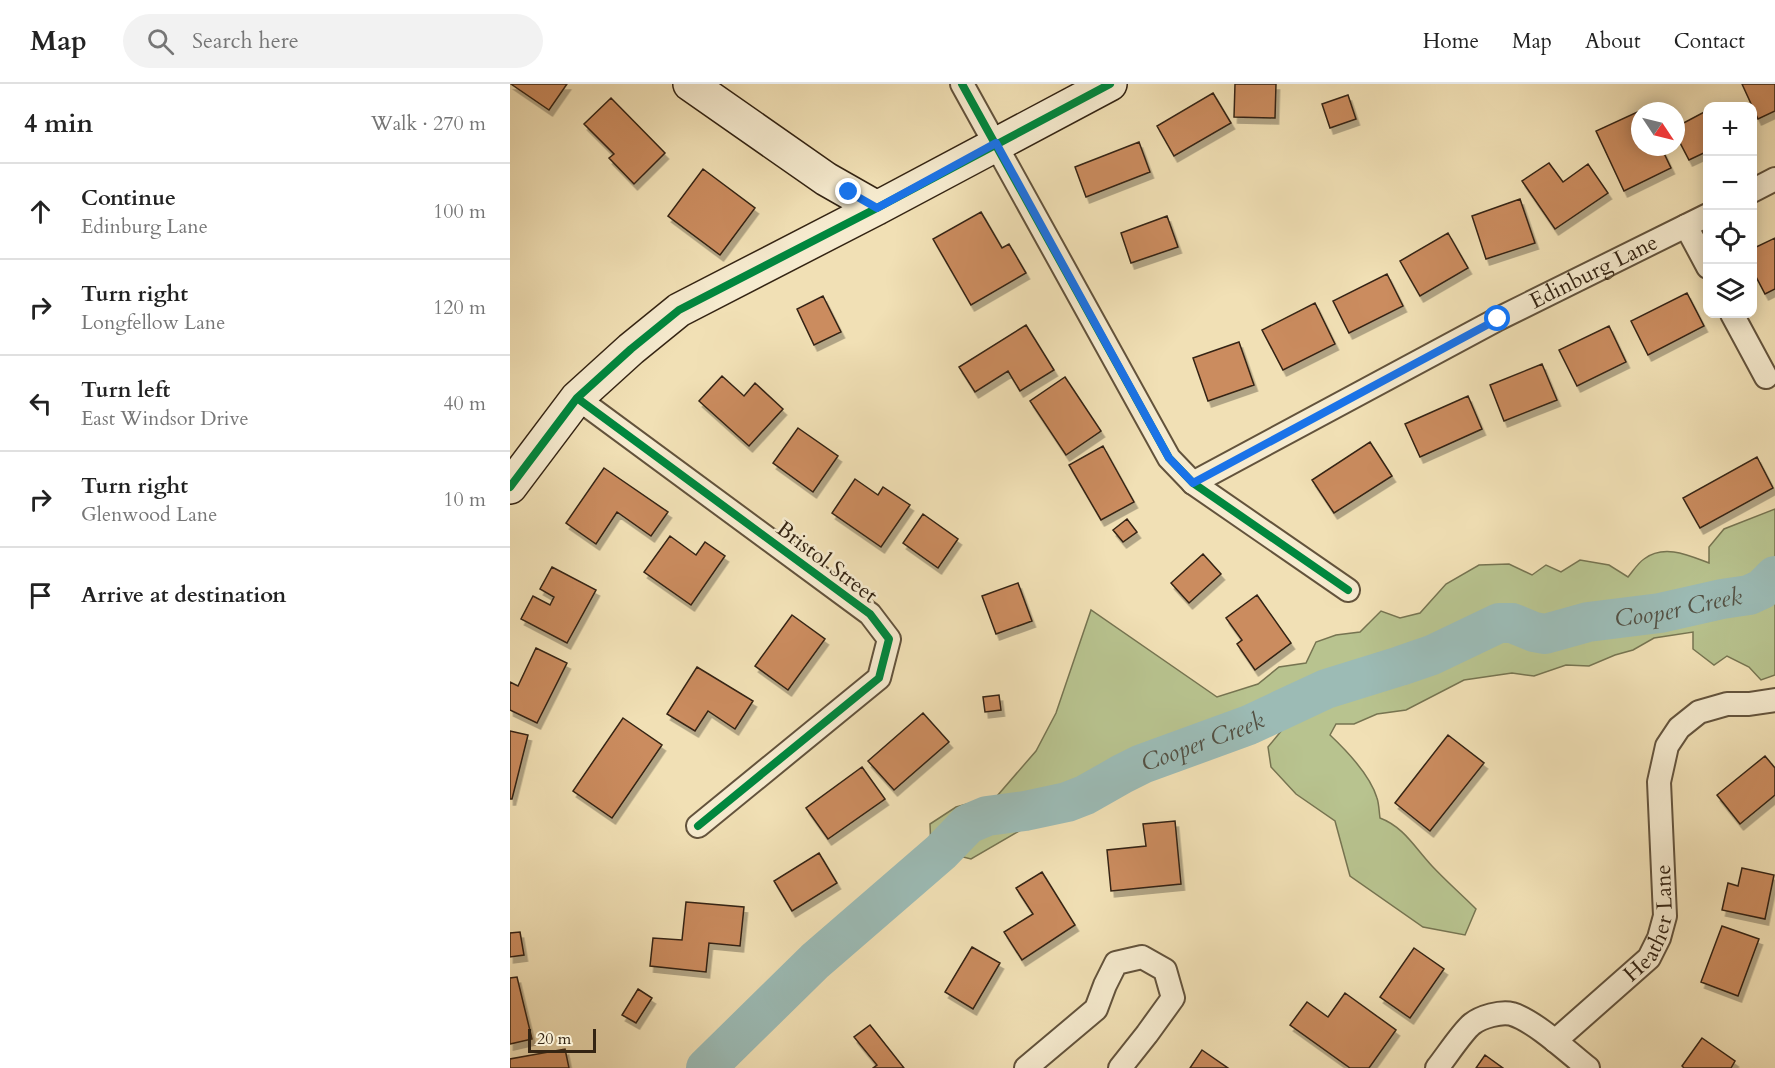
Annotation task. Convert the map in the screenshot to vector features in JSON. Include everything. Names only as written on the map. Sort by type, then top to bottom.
[{"type":"street","points":[[690,84],[826,179],[877,208]]},
{"type":"street","points":[[962,84],[1169,458],[1193,483],[1348,591]]},
{"type":"street","points":[[510,487],[577,398],[631,349],[680,310],[1110,84]]},
{"type":"street","points":[[1757,188],[1775,179]]},
{"type":"street","name":"Edinburg Lane","points":[[1193,483],[1498,319],[1703,216]]},
{"type":"street","points":[[1686,226],[1705,264]]},
{"type":"street","points":[[1734,318],[1766,377]]},
{"type":"street","name":"Bristol Street","points":[[577,398],[870,614],[889,639],[879,678],[698,826]]},
{"type":"street","name":"Heather Lane","points":[[1555,1041],[1649,958],[1659,938],[1665,916],[1659,782],[1666,746],[1679,728],[1700,712],[1727,704],[1749,705],[1775,700]]},
{"type":"street","points":[[1026,1068],[1096,1009],[1116,963],[1142,957],[1165,970],[1173,998],[1120,1068]]},
{"type":"street","points":[[1437,1068],[1471,1024],[1486,1016],[1511,1014],[1555,1041],[1588,1068]]},
{"type":"green space","points":[[1775,509],[1775,675],[1761,680],[1749,667],[1727,656],[1714,665],[1693,649],[1693,632],[1654,638],[1633,650],[1589,666],[1566,665],[1534,676],[1512,673],[1464,680],[1406,710],[1377,714],[1354,724],[1336,724],[1330,735],[1364,772],[1374,789],[1380,818],[1403,832],[1437,872],[1476,909],[1465,935],[1423,927],[1350,876],[1335,821],[1296,794],[1271,767],[1268,747],[1282,730],[1278,705],[1224,731],[1123,763],[1054,790],[1038,820],[971,859],[931,849],[930,824],[956,807],[997,796],[1036,751],[1056,713],[1091,610],[1217,697],[1258,684],[1279,667],[1306,663],[1316,642],[1336,635],[1360,632],[1381,611],[1400,618],[1420,613],[1446,584],[1479,565],[1509,564],[1532,575],[1546,565],[1561,572],[1580,560],[1609,565],[1628,577],[1642,561],[1660,552],[1676,552],[1709,563],[1709,547],[1724,529]]},
{"type":"building","points":[[511,84],[567,84],[549,110]]},
{"type":"building","points":[[1235,84],[1276,84],[1275,118],[1234,117]]},
{"type":"building","points":[[1742,84],[1775,84],[1775,111],[1758,119],[1757,102],[1750,102]]},
{"type":"building","points":[[1213,93],[1231,123],[1174,156],[1157,126]]},
{"type":"building","points":[[1348,95],[1356,119],[1330,128],[1322,104]]},
{"type":"building","points":[[611,98],[665,153],[634,184],[609,158],[614,154],[584,124]]},
{"type":"building","points":[[1703,113],[1703,153],[1689,160],[1685,152],[1685,122]]},
{"type":"building","points":[[1631,115],[1631,156],[1665,156],[1671,168],[1624,191],[1596,131]]},
{"type":"building","points":[[1139,142],[1150,172],[1086,197],[1075,167]]},
{"type":"building","points":[[1549,163],[1563,182],[1588,164],[1608,193],[1555,229],[1522,181]]},
{"type":"building","points":[[703,169],[755,208],[720,255],[668,216]]},
{"type":"building","points":[[1520,199],[1535,243],[1486,259],[1472,216]]},
{"type":"building","points":[[981,212],[1002,248],[1009,244],[1026,273],[971,305],[933,239]]},
{"type":"building","points":[[1167,216],[1178,247],[1131,263],[1121,233]]},
{"type":"building","points":[[1448,233],[1468,268],[1420,296],[1400,261]]},
{"type":"building","points":[[1775,238],[1775,289],[1765,294],[1757,279],[1757,247]]},
{"type":"building","points":[[1387,274],[1403,306],[1349,333],[1333,301]]},
{"type":"building","points":[[1687,293],[1704,326],[1648,355],[1631,321]]},
{"type":"building","points":[[823,296],[841,332],[814,345],[797,309]]},
{"type":"building","points":[[1315,303],[1335,344],[1283,370],[1262,330]]},
{"type":"building","points":[[1026,325],[1054,370],[1020,391],[1008,371],[975,392],[959,367]]},
{"type":"building","points":[[1609,326],[1626,362],[1577,386],[1559,350]]},
{"type":"building","points":[[1239,342],[1254,385],[1208,401],[1193,358]]},
{"type":"building","points":[[1542,364],[1557,400],[1504,421],[1490,385]]},
{"type":"building","points":[[722,376],[744,396],[755,383],[783,409],[749,446],[699,401]]},
{"type":"building","points":[[1065,377],[1101,431],[1066,455],[1030,401]]},
{"type":"building","points":[[1468,396],[1482,429],[1420,457],[1405,424]]},
{"type":"building","points":[[798,428],[838,456],[813,492],[773,463]]},
{"type":"building","points":[[1370,442],[1392,476],[1334,513],[1312,480]]},
{"type":"building","points":[[1103,446],[1134,502],[1101,520],[1069,465]]},
{"type":"building","points":[[1757,457],[1773,488],[1700,528],[1683,498]]},
{"type":"building","points":[[604,468],[668,512],[651,536],[617,512],[596,544],[566,523]]},
{"type":"building","points":[[855,479],[878,495],[883,487],[910,505],[881,547],[832,513]]},
{"type":"building","points":[[923,514],[958,539],[938,568],[903,543]]},
{"type":"building","points":[[1127,519],[1137,532],[1123,542],[1113,530]]},
{"type":"building","points":[[670,536],[696,555],[705,542],[725,556],[691,605],[644,572]]},
{"type":"building","points":[[1203,554],[1221,574],[1189,603],[1171,583]]},
{"type":"building","points":[[552,567],[596,590],[567,643],[521,619],[533,596],[550,605],[554,597],[540,589]]},
{"type":"building","points":[[1018,583],[1032,621],[996,634],[982,596]]},
{"type":"building","points":[[1257,595],[1291,643],[1255,670],[1237,644],[1242,640],[1226,618]]},
{"type":"building","points":[[792,615],[825,639],[788,690],[755,666]]},
{"type":"building","points":[[536,648],[567,663],[537,723],[510,710],[510,682],[518,686]]},
{"type":"building","points":[[697,667],[753,701],[735,729],[708,711],[695,731],[667,714]]},
{"type":"building","points":[[999,695],[1001,710],[985,712],[983,697]]},
{"type":"building","points":[[923,713],[949,742],[894,790],[868,761]]},
{"type":"building","points":[[623,718],[662,745],[612,818],[573,791]]},
{"type":"building","points":[[510,731],[528,735],[512,799],[510,799]]},
{"type":"building","points":[[1448,735],[1484,763],[1430,831],[1395,803]]},
{"type":"building","points":[[1765,756],[1775,768],[1775,795],[1740,824],[1717,795]]},
{"type":"building","points":[[862,767],[885,799],[828,839],[806,808]]},
{"type":"building","points":[[1175,821],[1181,884],[1111,891],[1107,850],[1146,846],[1143,824]]},
{"type":"building","points":[[819,853],[837,883],[792,911],[774,881]]},
{"type":"building","points":[[1742,868],[1774,875],[1765,919],[1722,910],[1728,883],[1738,886]]},
{"type":"building","points":[[1042,872],[1075,925],[1022,960],[1004,932],[1033,914],[1016,888]]},
{"type":"building","points":[[686,902],[744,907],[740,946],[709,943],[706,972],[650,966],[653,938],[682,940]]},
{"type":"building","points":[[1722,926],[1759,939],[1738,996],[1701,982]]},
{"type":"building","points":[[520,932],[524,955],[510,957],[510,933]]},
{"type":"building","points":[[972,947],[1000,963],[973,1009],[945,992]]},
{"type":"building","points":[[1414,948],[1444,969],[1410,1018],[1380,997]]},
{"type":"building","points":[[517,977],[532,1039],[510,1044],[510,978]]},
{"type":"building","points":[[638,989],[652,998],[636,1023],[622,1015]]},
{"type":"building","points":[[1345,993],[1396,1030],[1369,1068],[1350,1068],[1290,1025],[1307,1002],[1328,1017]]},
{"type":"building","points":[[870,1025],[904,1068],[873,1068],[877,1065],[854,1037]]},
{"type":"building","points":[[1702,1038],[1735,1061],[1731,1068],[1684,1068],[1682,1066]]},
{"type":"building","points":[[565,1049],[569,1068],[510,1068],[510,1059]]},
{"type":"building","points":[[1202,1050],[1228,1068],[1190,1068]]},
{"type":"building","points":[[1485,1055],[1503,1068],[1476,1068]]},
{"type":"waterway","name":"Cooper Creek","points":[[706,1068],[815,961],[941,852],[968,824],[987,816],[1067,802],[1085,795],[1142,764],[1249,725],[1326,689],[1432,655],[1499,623],[1512,623],[1545,634],[1588,622],[1660,613],[1749,595],[1762,589],[1775,576]]},
{"type":"cycle path","points":[[962,84],[1169,458],[1193,483],[1348,590]]},
{"type":"cycle path","points":[[510,487],[577,398],[631,349],[679,310],[1110,84]]},
{"type":"cycle path","points":[[577,398],[870,614],[889,639],[879,678],[698,826]]},
{"type":"route","points":[[849,192],[877,208],[996,143],[1169,458],[1193,483],[1498,319]]}]
